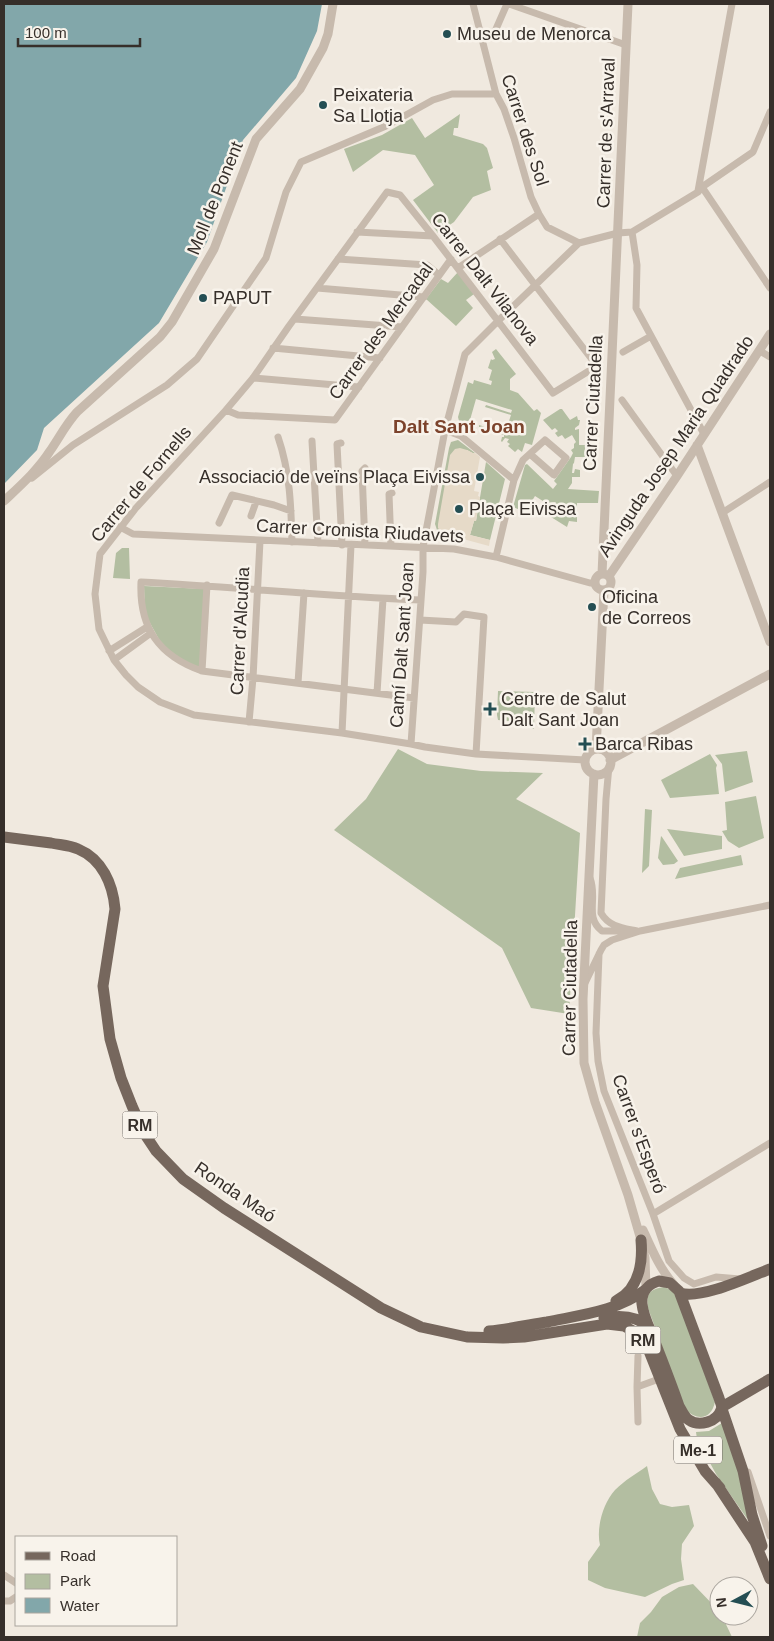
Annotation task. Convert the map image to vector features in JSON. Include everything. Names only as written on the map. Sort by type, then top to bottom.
[{"type":"main road","name":"Ronda Maó","points":[[4,837],[79,849],[101,867],[109,880],[115,909],[103,986],[107,1024],[114,1055],[132,1106],[144,1133],[165,1162],[193,1187],[381,1308],[421,1327],[467,1337],[482,1337]]},
{"type":"main road","name":"RM","points":[[580,1316],[606,1306],[627,1293],[639,1270],[642,1258],[641,1240]]},
{"type":"main road","name":"RM","points":[[580,1316],[628,1301],[654,1282],[663,1281],[670,1283],[686,1295],[698,1295],[770,1269]]},
{"type":"main road","name":"RM","points":[[646,1289],[642,1298],[642,1304],[681,1409]]},
{"type":"main road","points":[[678,1290],[722,1408]]},
{"type":"main road","name":"Ronda Maó","points":[[443,1333],[464,1334],[503,1330],[580,1316]]},
{"type":"main road","name":"RM","points":[[482,1337],[531,1331],[612,1316],[640,1320],[649,1327]]},
{"type":"main road","name":"RM","points":[[482,1337],[524,1337],[599,1325],[616,1324],[624,1326],[641,1337],[680,1429],[705,1471],[720,1488]]},
{"type":"main road","points":[[681,1409],[689,1420],[703,1423],[710,1422],[722,1408],[770,1379]]},
{"type":"main road","name":"Me-1","points":[[722,1408],[743,1471],[752,1515],[770,1573]]},
{"type":"main road","name":"Me-1","points":[[681,1409],[684,1421],[699,1454],[755,1542],[770,1578]]},
{"type":"street","name":"Moll de Ponent","points":[[4,501],[44,459],[66,425],[77,412],[160,337],[172,322],[214,249],[256,139],[300,90],[323,48],[328,34],[333,4]]},
{"type":"street","name":"Carrer des Sol","points":[[473,4],[496,94],[514,138],[528,188],[539,214],[547,227],[579,243]]},
{"type":"street","points":[[496,29],[508,4],[626,45]]},
{"type":"street","name":"Carrer de s'Arraval","points":[[618,233],[628,4]]},
{"type":"street","points":[[732,4],[700,190],[770,288]]},
{"type":"street","points":[[11,494],[73,445],[167,385],[197,359],[266,258],[286,192],[301,162],[386,126],[432,100],[452,94],[496,94]]},
{"type":"street","points":[[579,243],[618,233],[632,232],[700,190],[753,152],[770,112]]},
{"type":"street","name":"Carrer de Fornells","points":[[387,192],[253,378],[120,527],[100,554],[95,594],[99,629],[114,660],[138,687],[160,702],[194,715],[342,733],[476,754],[585,760]]},
{"type":"street","name":"Carrer Dalt Vilanova","points":[[387,192],[400,195],[554,393],[597,366],[535,285]]},
{"type":"street","name":"Carrer des Mercadal","points":[[458,268],[539,214]]},
{"type":"street","points":[[357,232],[433,236]]},
{"type":"street","points":[[632,232],[636,265],[636,308],[704,434]]},
{"type":"street","name":"Carrer Ciutadella","points":[[605,575],[618,233]]},
{"type":"street","points":[[500,239],[535,285]]},
{"type":"street","name":"Camí Dalt Sant Joan","points":[[411,744],[423,547],[445,430],[465,354],[579,243]]},
{"type":"street","points":[[338,258],[427,265],[439,275]]},
{"type":"street","name":"Carrer des Mercadal","points":[[226,410],[238,415],[335,420],[451,259]]},
{"type":"street","points":[[317,288],[424,297]]},
{"type":"street","points":[[294,319],[402,327]]},
{"type":"street","name":"Avinguda Josep Maria Quadrado","points":[[605,575],[677,476],[770,334]]},
{"type":"street","points":[[623,352],[651,336]]},
{"type":"street","points":[[273,348],[380,358]]},
{"type":"street","points":[[760,351],[770,357]]},
{"type":"street","points":[[253,378],[359,387]]},
{"type":"street","points":[[622,400],[677,476]]},
{"type":"street","points":[[445,430],[461,436],[514,480]]},
{"type":"street","points":[[278,437],[288,474],[292,542]]},
{"type":"street","points":[[496,556],[514,480],[523,460],[545,440],[566,458],[554,475],[530,454]]},
{"type":"street","points":[[312,441],[318,543]]},
{"type":"street","points":[[341,443],[337,444],[342,545]]},
{"type":"street","points":[[697,446],[770,642]]},
{"type":"street","points":[[365,468],[362,470],[365,546]]},
{"type":"street","points":[[722,513],[770,482]]},
{"type":"street","points":[[391,546],[390,494],[392,493]]},
{"type":"street","points":[[219,523],[232,495],[291,511]]},
{"type":"street","points":[[251,516],[256,502]]},
{"type":"street","name":"Carrer Cronista Riudavets","points":[[120,527],[133,534],[454,549],[496,556],[595,583]]},
{"type":"street","name":"Carrer d'Alcudia","points":[[249,722],[260,541]]},
{"type":"street","points":[[342,733],[351,545]]},
{"type":"street","points":[[605,575],[611,584],[604,590],[599,589],[595,583],[596,578],[605,575]]},
{"type":"street","points":[[414,698],[202,671],[178,661],[161,647],[149,630],[142,612],[141,582],[349,597],[421,600]]},
{"type":"street","points":[[202,671],[207,586]]},
{"type":"street","points":[[596,749],[604,590]]},
{"type":"street","points":[[298,684],[304,594]]},
{"type":"street","points":[[377,693],[383,599]]},
{"type":"street","points":[[420,620],[456,622],[464,614],[484,617],[476,754]]},
{"type":"street","points":[[109,651],[149,630]]},
{"type":"street","points":[[114,660],[149,630]]},
{"type":"street","points":[[610,763],[605,752],[596,749],[588,753],[585,760],[588,770],[594,774],[604,772],[610,763],[626,751],[770,674]]},
{"type":"street","name":"Carrer Ciutadella","points":[[610,763],[606,799],[601,913],[607,922],[616,927],[640,931]]},
{"type":"street","name":"Carrer Ciutadella","points":[[594,774],[582,1027],[584,1063],[641,1240],[646,1289]]},
{"type":"street","points":[[590,877],[593,886],[592,913],[594,923],[602,931],[640,931]]},
{"type":"street","points":[[584,985],[604,945],[612,940],[640,931],[770,905]]},
{"type":"street","name":"Carrer s'Esperó","points":[[599,954],[596,1033],[598,1061],[604,1091],[653,1214],[669,1261],[684,1278],[694,1284],[716,1277],[742,1279]]},
{"type":"street","points":[[653,1214],[770,1144]]},
{"type":"street","name":"Carrer Ciutadella","points":[[628,1195],[658,1264],[678,1290]]},
{"type":"street","points":[[638,1356],[636,1387],[638,1422]]},
{"type":"street","points":[[636,1387],[659,1379]]},
{"type":"street","points":[[733,1440],[745,1465],[770,1536]]},
{"type":"street","points":[[4,1575],[15,1582]]},
{"type":"green space","points":[[460,114],[458,128],[454,128],[453,135],[483,144],[487,148],[493,168],[487,171],[491,190],[473,197],[454,222],[438,233],[413,200],[434,185],[415,155],[383,150],[353,172],[344,149],[382,135],[412,118],[425,138]]},
{"type":"green space","points":[[458,272],[474,294],[466,300],[473,308],[456,326],[426,299],[441,279],[448,283]]},
{"type":"green space","points":[[496,349],[516,374],[510,379],[510,390],[518,393],[534,411],[537,409],[541,413],[532,445],[525,443],[522,452],[518,449],[515,452],[508,446],[510,444],[507,442],[509,439],[505,438],[502,442],[504,435],[479,427],[479,425],[505,433],[511,415],[485,407],[486,405],[511,413],[512,410],[476,399],[468,427],[460,425],[458,417],[468,382],[473,384],[474,380],[491,385],[492,381],[489,380],[492,370],[488,368],[491,359],[495,359],[492,352]]},
{"type":"green space","points":[[560,409],[570,420],[577,416],[578,420],[580,420],[575,430],[579,429],[579,445],[585,445],[585,457],[575,457],[573,464],[572,473],[574,473],[575,469],[580,470],[580,477],[572,477],[572,483],[568,489],[599,491],[598,503],[577,503],[577,522],[569,521],[567,527],[551,517],[553,512],[549,512],[556,502],[546,503],[535,496],[525,512],[513,507],[525,465],[527,464],[553,489],[557,484],[554,481],[573,453],[571,450],[576,442],[572,435],[565,439],[562,435],[558,437],[555,433],[558,431],[555,428],[552,430],[543,420]]},
{"type":"green space","points":[[458,440],[475,453],[467,450],[442,536],[438,533],[435,524],[449,448],[451,442]]},
{"type":"green space","points":[[486,462],[505,479],[490,540],[470,535],[474,521],[476,521]]},
{"type":"green space","points":[[122,548],[129,548],[130,579],[113,578],[116,553]]},
{"type":"green space","points":[[144,586],[204,589],[200,668],[181,660],[161,643],[145,614]]},
{"type":"green space","points":[[498,691],[535,692],[534,729],[516,722],[498,720]]},
{"type":"green space","points":[[398,749],[427,764],[481,771],[543,773],[516,799],[580,833],[569,1014],[531,1008],[502,948],[334,830],[366,799]]},
{"type":"green space","points":[[747,751],[753,782],[725,792],[722,764],[715,755]]},
{"type":"green space","points":[[710,754],[717,765],[719,794],[670,798],[661,780]]},
{"type":"green space","points":[[756,796],[764,838],[739,848],[728,841],[722,831],[727,830],[725,802]]},
{"type":"green space","points":[[645,809],[652,810],[649,866],[642,873]]},
{"type":"green space","points":[[667,829],[722,836],[722,849],[684,856]]},
{"type":"green space","points":[[661,836],[678,861],[674,864],[663,865],[658,858]]},
{"type":"green space","points":[[741,855],[743,865],[675,879],[680,868]]},
{"type":"green space","points":[[664,1287],[676,1295],[715,1402],[710,1412],[703,1417],[694,1416],[685,1409],[648,1308],[648,1296],[650,1293],[655,1289]]},
{"type":"green space","points":[[722,1423],[739,1468],[748,1520],[716,1474],[697,1439],[696,1432],[709,1431]]},
{"type":"green space","points":[[647,1466],[652,1489],[660,1504],[672,1507],[689,1505],[694,1526],[682,1544],[681,1559],[684,1580],[645,1597],[605,1588],[588,1580],[588,1562],[600,1545],[600,1524],[604,1509],[611,1495],[623,1483]]},
{"type":"green space","points":[[693,1584],[709,1601],[709,1626],[727,1626],[732,1637],[637,1637],[640,1623],[662,1597],[679,1587]]},
{"type":"shaded area","name":"Plaça Eivissa","points":[[460,448],[475,453],[480,457],[474,491],[479,492],[478,496],[480,497],[476,521],[474,521],[470,535],[490,540],[489,546],[452,536],[451,538],[442,536],[443,534],[438,528],[450,455],[455,449]]},
{"type":"water","points":[[5,4],[322,4],[317,31],[296,78],[243,140],[207,242],[159,323],[44,428],[37,450],[4,484]]},
{"type":"place","name":"Museu de Menorca","points":[[447,34]]},
{"type":"place","name":"Peixateria Sa Llotja","points":[[323,105]]},
{"type":"place","name":"PAPUT","points":[[203,298]]},
{"type":"place","name":"Associació de veïns Plaça Eivissa","points":[[480,477]]},
{"type":"place","name":"Plaça Eivissa","points":[[459,509]]},
{"type":"place","name":"Oficina de Correos","points":[[592,607]]},
{"type":"place","name":"Centre de Salut Dalt Sant Joan","points":[[490,709]]},
{"type":"place","name":"Barca Ribas","points":[[585,744]]},
{"type":"district","name":"Dalt Sant Joan","points":[[459,426]]}]
